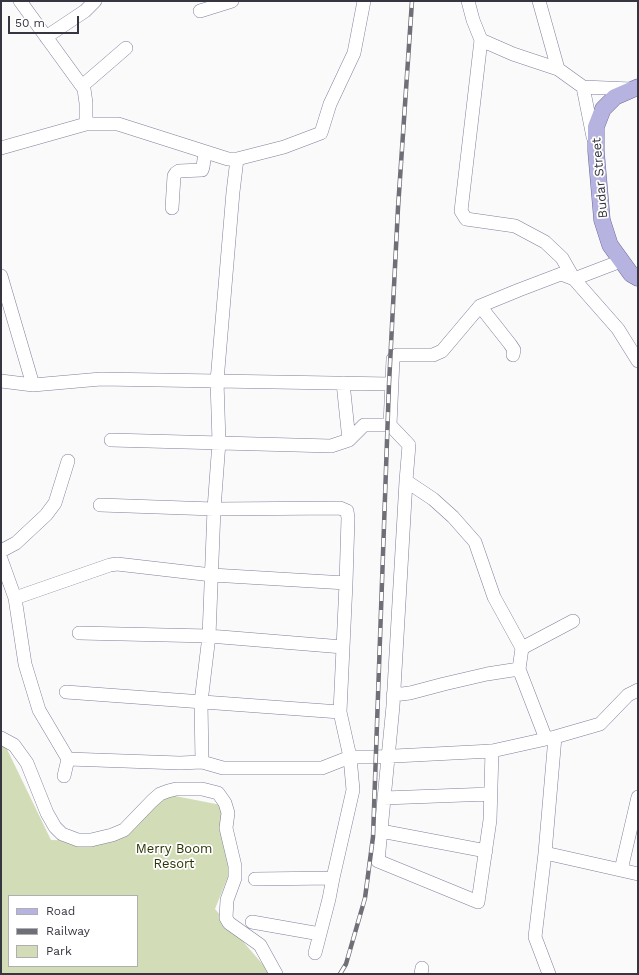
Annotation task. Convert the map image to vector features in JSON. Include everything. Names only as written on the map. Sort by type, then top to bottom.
[{"type":"main road","name":"Budar Street","points":[[634,88],[615,97],[603,109],[596,126],[596,151],[602,220],[610,246],[631,274],[638,278]]},
{"type":"street","points":[[20,1],[27,13],[46,36],[84,89],[86,124]]},
{"type":"street","points":[[46,36],[85,10],[95,1]]},
{"type":"street","points":[[200,11],[232,1]]},
{"type":"street","points":[[1,148],[86,124],[118,124],[228,159],[237,159],[284,147],[321,133],[330,104],[354,53],[364,1]]},
{"type":"street","points":[[539,1],[558,69]]},
{"type":"street","points":[[470,4],[481,40],[461,211],[466,219],[515,226],[545,242],[562,258],[574,279],[618,329],[638,361]]},
{"type":"street","points":[[481,40],[513,54],[558,69],[583,87],[634,88]]},
{"type":"street","points":[[82,86],[126,48]]},
{"type":"street","points":[[583,87],[596,151]]},
{"type":"street","points":[[172,208],[174,176],[179,171],[202,170],[205,152]]},
{"type":"street","points":[[202,762],[201,702],[209,636],[218,442],[217,381],[237,159]]},
{"type":"street","points":[[492,751],[490,820],[478,902],[378,861],[389,756],[409,445],[390,425],[393,359],[398,355],[433,355],[442,351],[480,306],[561,274],[574,279],[621,261]]},
{"type":"street","points":[[1,276],[34,385]]},
{"type":"street","points":[[480,306],[510,344],[514,350],[513,355]]},
{"type":"street","points":[[1,381],[34,385],[101,379],[391,384]]},
{"type":"street","points":[[343,383],[349,440]]},
{"type":"street","points":[[111,440],[331,446],[349,440],[364,425],[390,425]]},
{"type":"street","points":[[1,551],[16,544],[46,515],[55,503],[68,461]]},
{"type":"street","points":[[406,482],[433,499],[475,542],[494,597],[522,648],[519,669],[550,738],[545,853],[535,937],[549,974]]},
{"type":"street","points":[[100,506],[214,509],[340,508],[347,511],[346,582],[340,712],[350,756],[353,790],[329,899],[315,953]]},
{"type":"street","points":[[1,559],[15,598],[26,664],[39,710],[68,759],[64,776]]},
{"type":"street","points":[[15,598],[110,565],[117,564],[212,575],[346,582]]},
{"type":"street","points":[[522,648],[573,621]]},
{"type":"street","points":[[79,633],[209,636],[343,647]]},
{"type":"street","points":[[393,695],[410,693],[480,675],[519,669]]},
{"type":"street","points":[[68,759],[180,764],[202,762],[223,768],[322,768],[350,756],[389,756],[492,751],[550,738],[600,724],[628,695],[638,690]]},
{"type":"street","points":[[66,692],[340,712]]},
{"type":"street","points":[[1,738],[14,745],[27,763],[47,813],[55,827],[62,834],[78,840],[91,840],[112,836],[124,830],[152,801],[160,794],[168,791],[176,789],[202,789],[218,793],[225,803],[228,813],[226,828],[235,866],[235,878],[227,900],[226,918],[229,923],[260,945],[276,974]]},
{"type":"street","points":[[384,798],[491,794]]},
{"type":"street","points":[[621,870],[638,797]]},
{"type":"street","points":[[381,831],[486,851]]},
{"type":"street","points":[[545,853],[638,874]]},
{"type":"street","points":[[254,878],[333,878]]},
{"type":"street","points":[[252,922],[320,934]]},
{"type":"green space","name":"Merry Boom Resort","points":[[1,743],[4,743],[51,840],[98,841],[170,795],[221,805],[231,869],[215,909],[271,974],[1,974]]},
{"type":"railway","points":[[340,974],[346,964],[365,898],[373,837],[389,384],[398,208],[412,1]]}]
